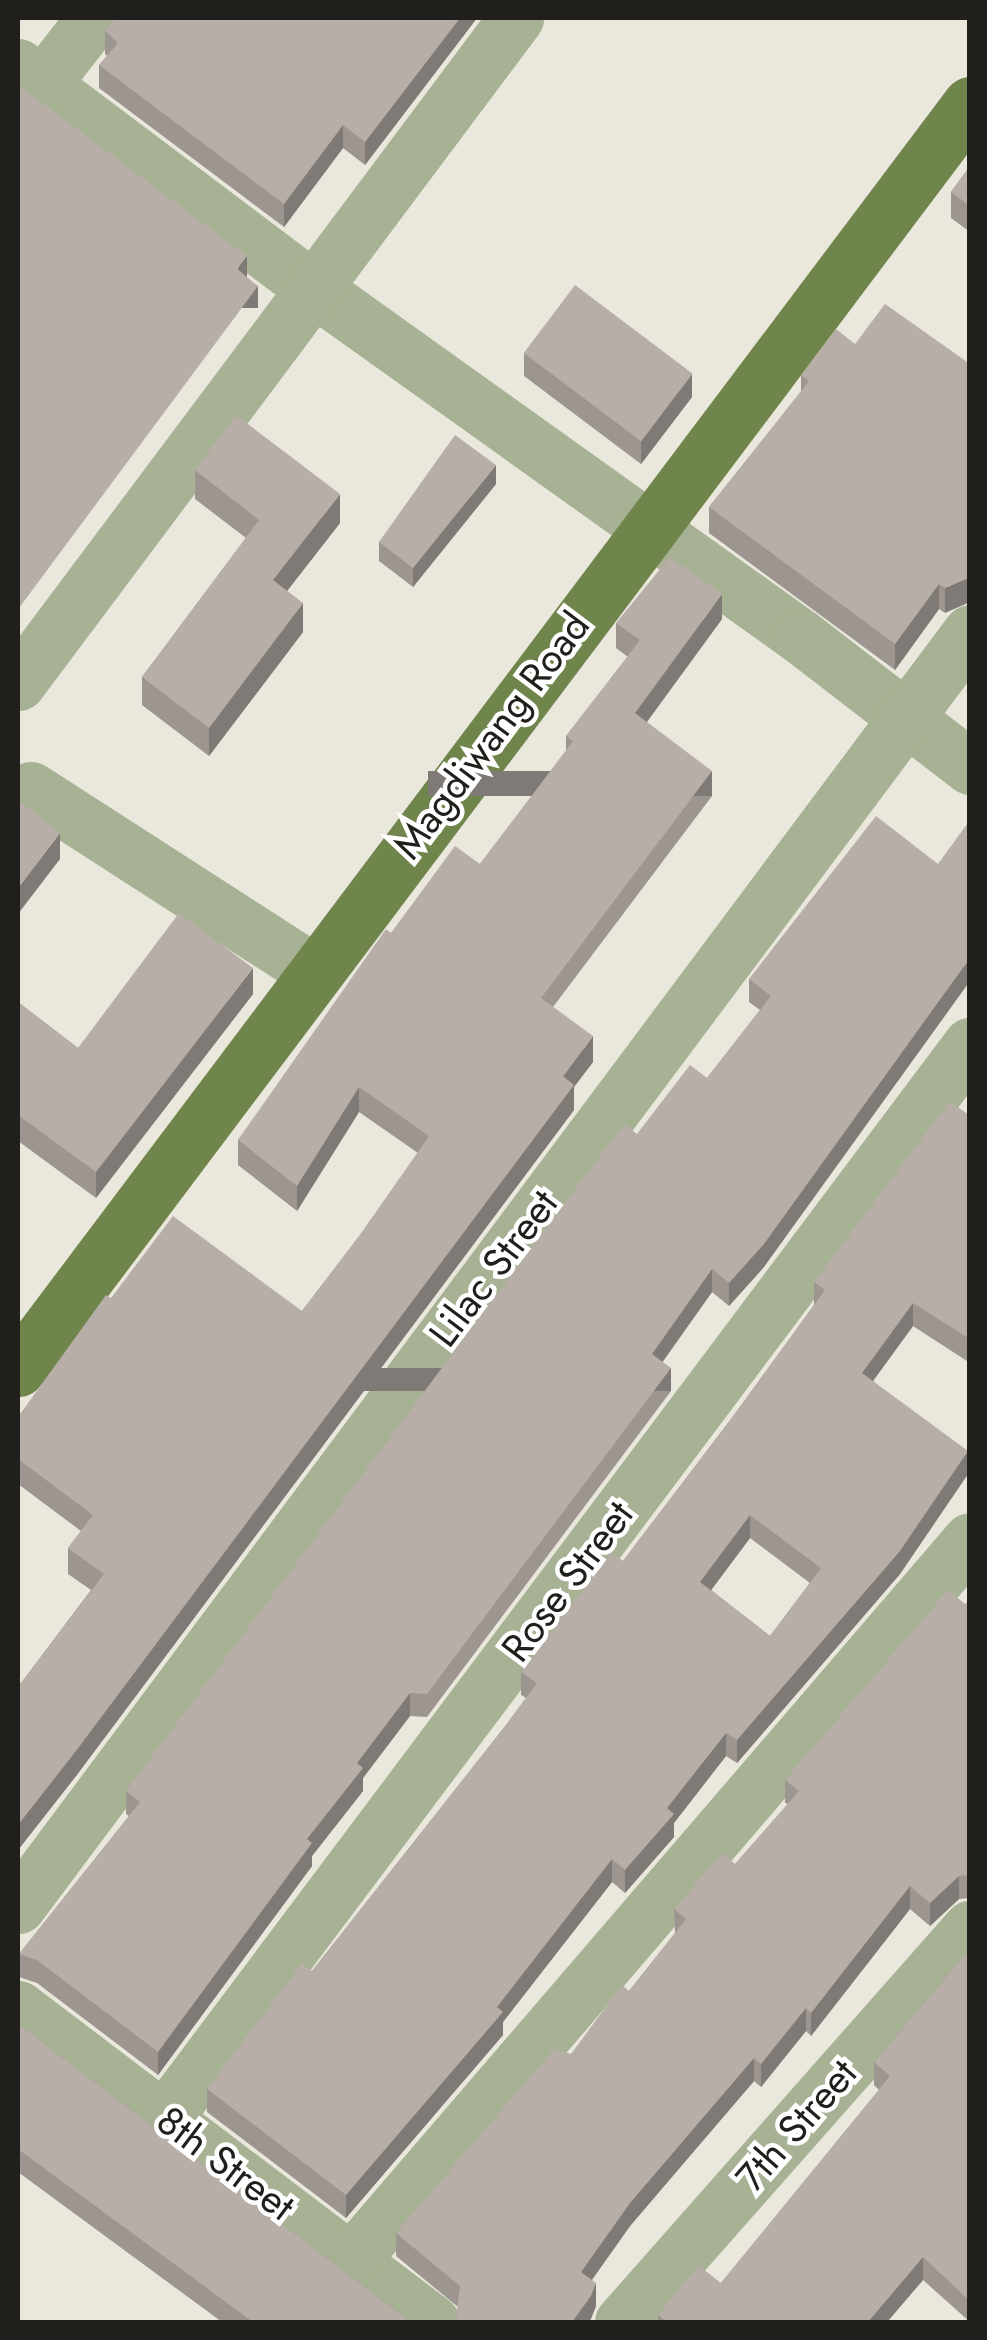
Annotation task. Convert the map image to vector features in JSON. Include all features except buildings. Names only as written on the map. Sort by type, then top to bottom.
[{"type":"main road","name":"Magdiwang Road","points":[[18,1368],[645,528],[970,104]]},
{"type":"street","points":[[94,18],[30,76],[316,291],[970,767]]},
{"type":"street","points":[[18,683],[316,291],[516,18]]},
{"type":"street","name":"Lilac Street","points":[[18,1906],[970,632]]},
{"type":"street","points":[[31,789],[315,972]]},
{"type":"street","name":"Rose Street","points":[[166,2117],[970,1045]]},
{"type":"street","points":[[352,2259],[970,1540]]},
{"type":"street","name":"7th Street","points":[[622,2322],[970,1928]]},
{"type":"street","name":"8th Street","points":[[18,2008],[432,2322]]}]
